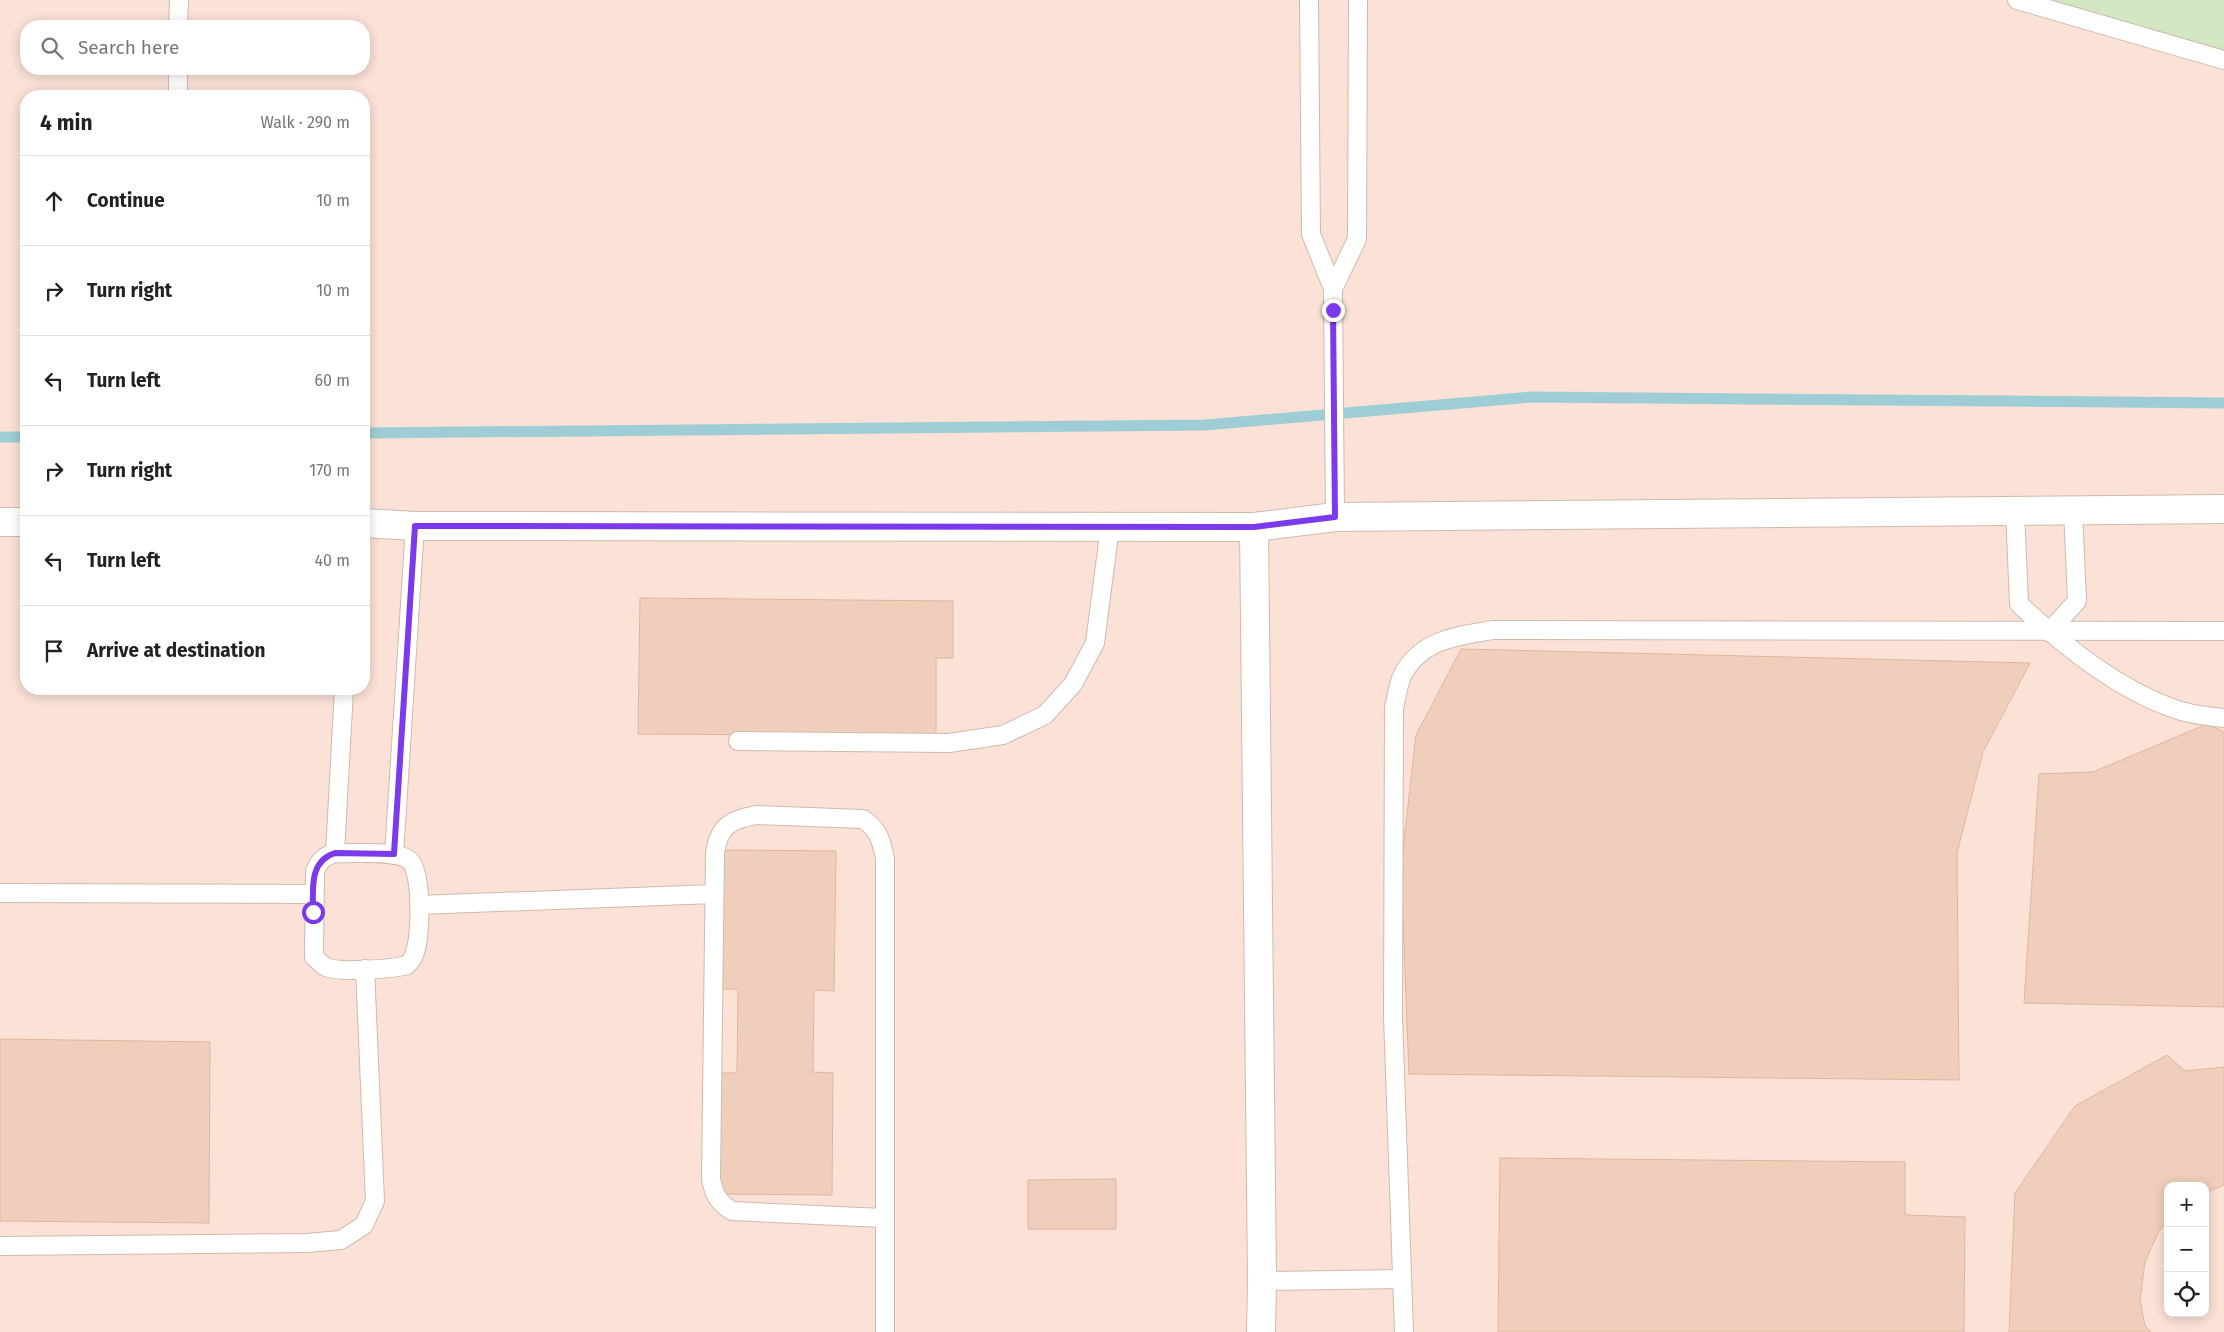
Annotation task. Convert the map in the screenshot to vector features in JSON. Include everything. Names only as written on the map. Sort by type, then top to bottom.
[{"type":"street","points":[[370,523],[415,526],[1254,527],[1335,517],[2224,509]]},
{"type":"street","points":[[0,522],[20,522]]},
{"type":"street","points":[[1254,527],[1261,1332]]},
{"type":"lane","points":[[178,0],[178,20]]},
{"type":"lane","points":[[1309,0],[1311,234],[1333,290],[1335,517]]},
{"type":"lane","points":[[1333,290],[1357,239],[1358,0]]},
{"type":"lane","points":[[2017,0],[2224,60]]},
{"type":"lane","points":[[178,75],[178,90]]},
{"type":"lane","points":[[2015,510],[2019,604],[2080,658],[2175,710],[2224,718]]},
{"type":"lane","points":[[2049,632],[2077,601],[2073,510]]},
{"type":"lane","points":[[394,854],[415,526]]},
{"type":"lane","points":[[738,741],[949,743],[1003,735],[1045,715],[1073,684],[1096,643],[1110,528]]},
{"type":"lane","points":[[1391,1332],[1404,1332],[1393,1016],[1394,707],[1402,676],[1420,651],[1451,637],[1493,630],[2224,631]]},
{"type":"lane","points":[[335,853],[344,695]]},
{"type":"lane","points":[[883,1218],[732,1211],[720,1203],[714,1195],[711,1178],[714,894],[717,837],[726,826],[740,818],[756,815],[863,819],[874,827],[881,838],[885,858],[883,1218],[885,1332]]},
{"type":"lane","points":[[335,853],[394,854],[414,863],[417,873],[416,950],[413,959],[407,965],[396,968],[328,968],[314,957],[314,872],[319,862],[326,856],[335,853]]},
{"type":"lane","points":[[0,893],[313,894]]},
{"type":"lane","points":[[418,905],[714,894]]},
{"type":"lane","points":[[0,1246],[307,1243],[341,1240],[364,1225],[375,1201],[365,969]]},
{"type":"lane","points":[[1262,1282],[1402,1279]]},
{"type":"shaded area","points":[[0,0],[2224,0],[2224,1332],[0,1332]]},
{"type":"green space","points":[[2017,0],[2224,0],[2224,60]]},
{"type":"building","points":[[640,598],[953,601],[953,658],[936,658],[936,736],[638,734]]},
{"type":"building","points":[[1461,649],[2030,663],[1983,752],[1957,853],[1959,1080],[1409,1074],[1401,867],[1416,735]]},
{"type":"building","points":[[2207,724],[2224,732],[2224,1007],[2024,1003],[2039,774],[2093,772]]},
{"type":"building","points":[[722,850],[836,851],[834,991],[814,990],[813,1072],[833,1073],[832,1195],[718,1194],[719,1073],[737,1073],[738,989],[720,989]]},
{"type":"building","points":[[0,1039],[210,1042],[209,1223],[0,1221]]},
{"type":"building","points":[[2167,1055],[2185,1071],[2224,1067],[2224,1185],[2209,1191],[2209,1182],[2164,1182],[2164,1225],[2158,1233],[2145,1262],[2140,1300],[2145,1326],[2151,1332],[2009,1332],[2015,1193],[2075,1106]]},
{"type":"building","points":[[1500,1158],[1905,1162],[1905,1215],[1965,1217],[1964,1332],[1498,1332]]},
{"type":"building","points":[[1116,1179],[1116,1229],[1028,1229],[1028,1180]]},
{"type":"waterway","points":[[370,433],[1205,425],[1531,397],[2224,403]]},
{"type":"waterway","points":[[0,437],[20,437]]},
{"type":"route","points":[[313,912],[314,872],[319,862],[326,856],[335,853],[394,854],[415,526],[1254,527],[1335,517],[1333,310]]}]
